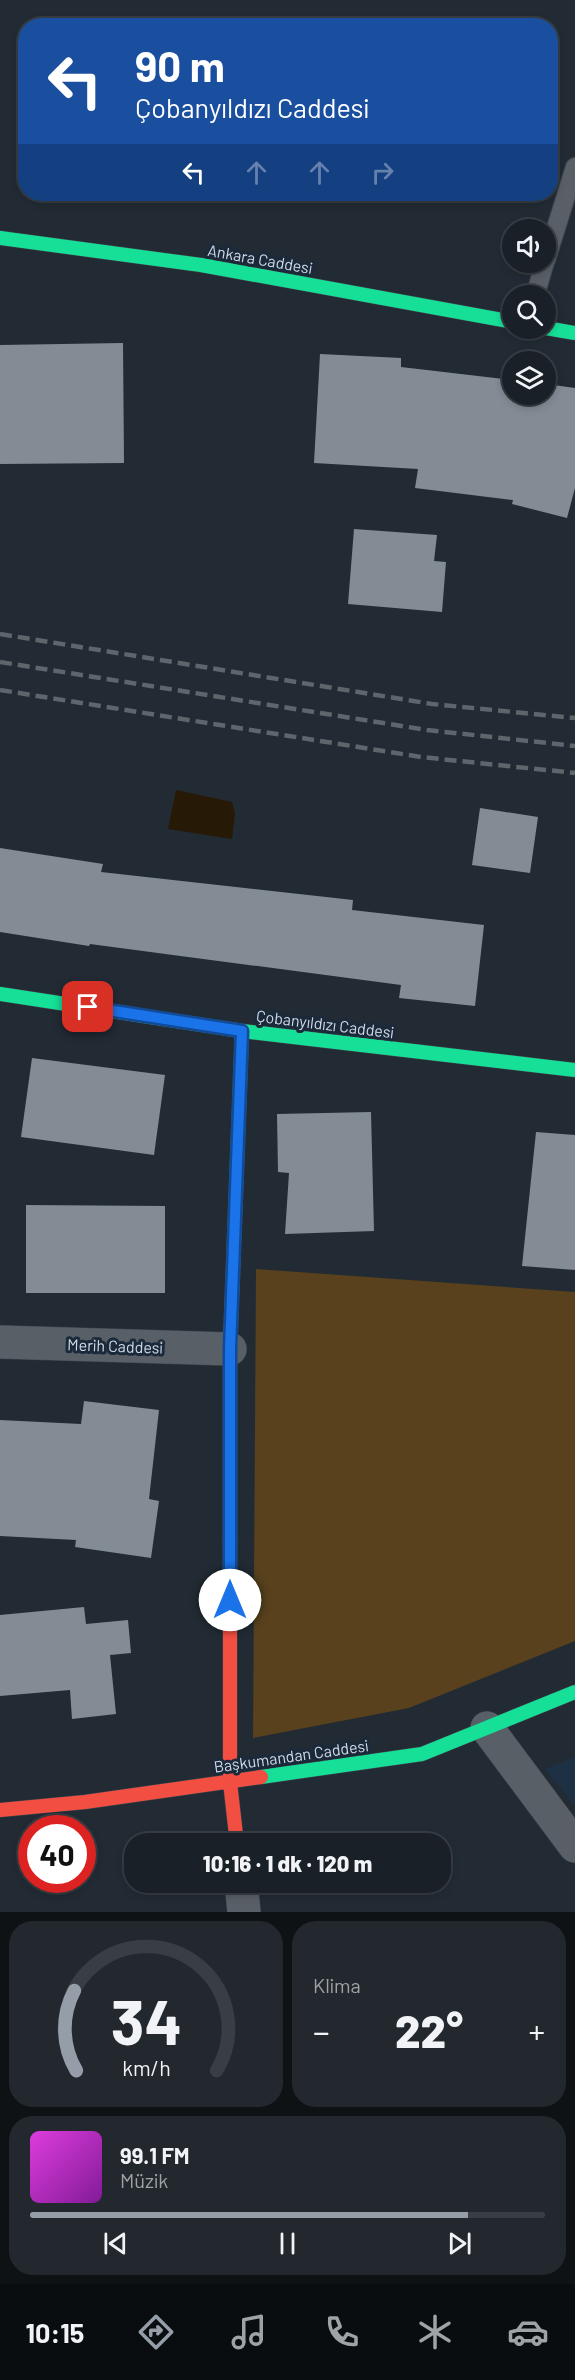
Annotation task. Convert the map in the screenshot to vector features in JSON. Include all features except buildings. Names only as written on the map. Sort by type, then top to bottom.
[{"type":"street","name":"Ankara Caddesi","points":[[0,238],[201,265],[502,320]]},
{"type":"street","points":[[556,330],[575,333]]},
{"type":"street","name":"Çobanyıldızı Caddesi","points":[[0,994],[242,1031],[575,1070]]},
{"type":"street","points":[[236,1833],[230,1782],[230,1349],[242,1031]]},
{"type":"street","name":"Merih Caddesi","points":[[0,1342],[230,1349]]},
{"type":"street","name":"Başkumandan Caddesi","points":[[0,1810],[85,1802],[422,1754],[575,1692]]},
{"type":"street","points":[[487,1728],[575,1846]]},
{"type":"street","points":[[242,1893],[244,1912]]},
{"type":"lane","points":[[556,229],[575,167]]},
{"type":"shaded area","points":[[176,790],[232,802],[235,814],[232,839],[168,829]]},
{"type":"shaded area","points":[[256,1269],[575,1292],[575,1641],[409,1708],[253,1738]]},
{"type":"shaded area","points":[[575,1757],[575,1806],[545,1769]]},
{"type":"railway","points":[[0,634],[432,704],[575,718]]},
{"type":"railway","points":[[0,662],[427,730],[575,746]]},
{"type":"railway","points":[[0,690],[421,757],[575,773]]},
{"type":"traffic: fast","points":[[0,238],[201,265],[502,320]]},
{"type":"traffic: fast","points":[[556,330],[575,333]]},
{"type":"traffic: fast","points":[[0,994],[242,1031],[575,1070]]},
{"type":"traffic: fast","points":[[230,1542],[230,1349],[242,1031]]},
{"type":"traffic: fast","points":[[261,1777],[422,1754],[575,1692]]},
{"type":"traffic: jam","points":[[230,1542],[230,1782],[236,1833]]},
{"type":"traffic: jam","points":[[0,1810],[85,1802],[261,1777]]},
{"type":"route","points":[[88,1007],[242,1031],[230,1349],[230,1600]]}]
